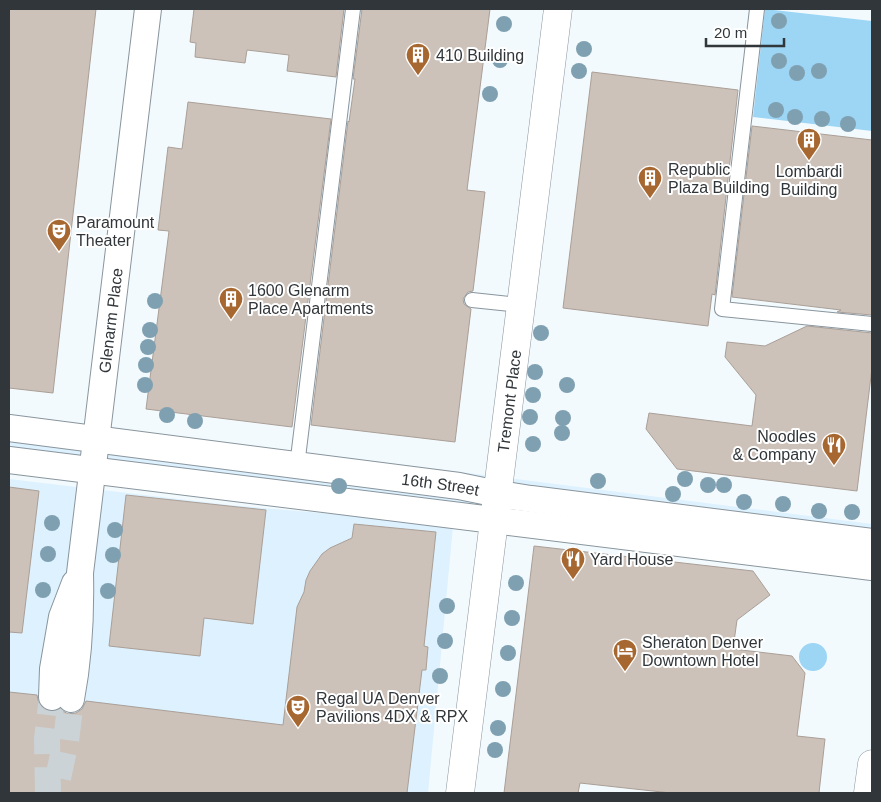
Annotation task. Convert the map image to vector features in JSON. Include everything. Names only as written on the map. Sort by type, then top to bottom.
[{"type":"street","name":"Glenarm Place","points":[[61,698],[53,669],[62,617],[80,573],[148,9]]},
{"type":"street","name":"Tremont Place","points":[[460,793],[558,9]]},
{"type":"street","name":"16th Street","points":[[9,428],[459,486],[496,507],[872,567]]},
{"type":"street","name":"16th Street","points":[[9,460],[92,470],[872,542]]},
{"type":"street","points":[[868,793],[872,764]]},
{"type":"lane","points":[[297,466],[353,9]]},
{"type":"lane","points":[[757,9],[722,309],[872,324]]},
{"type":"lane","points":[[472,300],[520,305]]},
{"type":"shaded area","points":[[765,9],[872,21],[872,131],[753,117]]},
{"type":"shaded area","points":[[9,415],[872,524],[872,577],[453,526],[428,793],[9,793],[9,479],[229,505],[400,520],[9,472]]},
{"type":"shaded area","points":[[813,643],[823,647],[827,657],[823,667],[813,671],[803,667],[799,657],[803,647]]},
{"type":"building","points":[[9,9],[96,9],[53,393],[9,388]]},
{"type":"building","points":[[194,9],[344,9],[336,77],[287,71],[289,55],[247,50],[245,63],[195,57],[196,43],[190,42]]},
{"type":"building","points":[[362,9],[490,9],[467,190],[485,192],[473,291],[468,292],[463,299],[464,304],[471,309],[455,442],[311,425],[348,121],[355,79],[353,79]]},
{"type":"building","name":"Republic Plaza Building","points":[[592,72],[738,90],[715,295],[712,294],[708,326],[563,308]]},
{"type":"building","name":"1600 Glenarm Place Apartments","points":[[188,102],[331,119],[292,427],[146,409],[169,231],[158,230],[168,147],[182,149]]},
{"type":"building","points":[[752,126],[872,140],[872,315],[732,297]]},
{"type":"building","points":[[807,326],[872,333],[872,368],[857,491],[677,469],[646,429],[649,413],[752,426],[756,395],[725,357],[727,342],[765,346]]},
{"type":"building","points":[[9,487],[39,491],[22,633],[9,632]]},
{"type":"building","points":[[126,495],[266,510],[253,624],[204,618],[200,656],[109,646]]},
{"type":"building","points":[[354,524],[436,532],[424,646],[428,647],[426,670],[422,670],[407,793],[9,793],[9,692],[37,695],[39,704],[51,712],[60,709],[68,714],[76,713],[82,709],[86,701],[283,725],[297,607],[304,592],[306,580],[322,554],[330,548],[352,538]]},
{"type":"building","name":"Sheraton Denver Downtown Hotel","points":[[534,546],[753,571],[770,595],[737,620],[733,649],[792,656],[805,673],[797,736],[825,739],[819,793],[671,793],[580,783],[578,793],[504,793]]},
{"type":"tunnel","points":[[48,793],[47,739],[52,697]]},
{"type":"tunnel","points":[[58,778],[66,741],[71,699]]},
{"type":"place","name":"410 Building","points":[[418,76]]},
{"type":"place","name":"Lombardi Building","points":[[809,161]]},
{"type":"place","name":"Republic Plaza Building","points":[[650,199]]},
{"type":"place","name":"Paramount Theater","points":[[59,252]]},
{"type":"place","name":"1600 Glenarm Place Apartments","points":[[231,320]]},
{"type":"place","name":"Noodles & Company","points":[[834,466]]},
{"type":"place","name":"Yard House","points":[[573,580]]},
{"type":"place","name":"Sheraton Denver Downtown Hotel","points":[[625,672]]},
{"type":"place","name":"Regal UA Denver Pavilions 4DX & RPX","points":[[298,728]]}]
